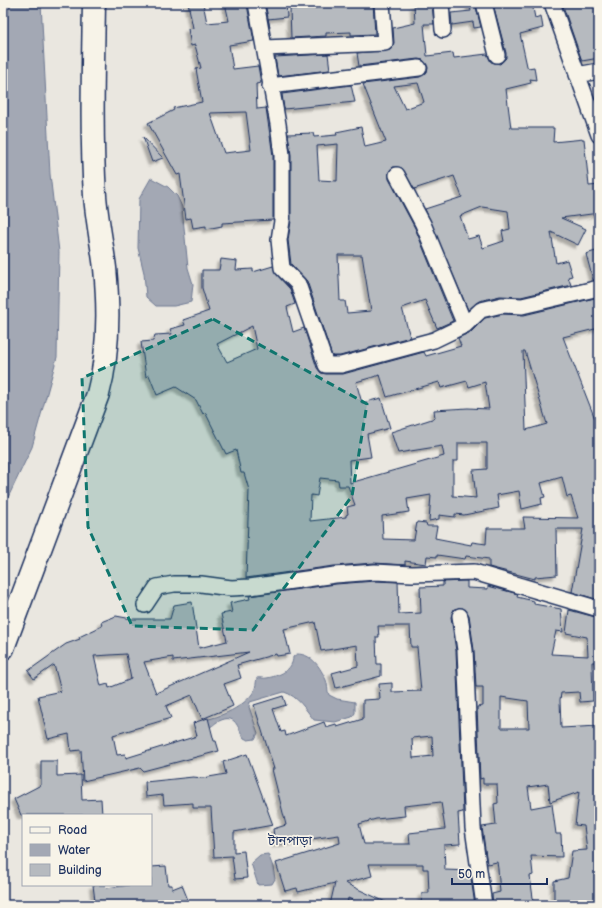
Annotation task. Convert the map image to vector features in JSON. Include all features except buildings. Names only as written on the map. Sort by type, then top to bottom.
[{"type":"main road","points":[[3,648],[98,394],[104,371],[107,342],[105,271],[96,198],[92,132],[94,3]]},
{"type":"street","points":[[256,3],[278,124],[282,155],[282,221],[279,240],[282,268],[298,284],[326,365],[340,365],[434,340],[464,325],[481,310],[502,305],[522,306],[599,288]]},
{"type":"street","points":[[264,48],[385,43],[382,3]]},
{"type":"street","points":[[441,3],[443,30]]},
{"type":"street","points":[[484,3],[497,55]]},
{"type":"street","points":[[552,3],[599,135]]},
{"type":"street","points":[[270,86],[419,68]]},
{"type":"street","points":[[577,75],[599,71]]},
{"type":"street","points":[[397,175],[423,224],[464,325]]},
{"type":"street","points":[[145,605],[157,587],[174,584],[201,584],[231,588],[375,572],[412,574],[474,572],[599,609]]},
{"type":"street","points":[[460,616],[465,650],[473,828],[484,905]]},
{"type":"highlighted area","points":[[213,319],[367,404],[352,496],[253,630],[132,626],[88,527],[82,378]]},
{"type":"water","points":[[3,3],[41,3],[50,174],[59,252],[57,357],[32,447],[3,508]]},
{"type":"water","points":[[151,178],[168,187],[177,196],[182,207],[188,268],[193,284],[191,302],[174,306],[156,306],[146,297],[144,273],[138,248],[139,199]]},
{"type":"water","points":[[297,654],[307,656],[315,662],[326,680],[329,695],[337,699],[355,702],[355,713],[352,717],[335,722],[314,720],[298,700],[284,692],[250,702],[249,707],[258,733],[255,739],[248,740],[244,738],[233,720],[225,719],[208,727],[203,720],[224,714],[245,702],[254,691],[257,678],[271,677],[284,672],[290,666],[293,657]]},
{"type":"water","points":[[268,854],[273,867],[275,879],[272,884],[258,885],[251,863],[260,855]]},
{"type":"district","name":"টানপাড়া","points":[[290,840]]}]
